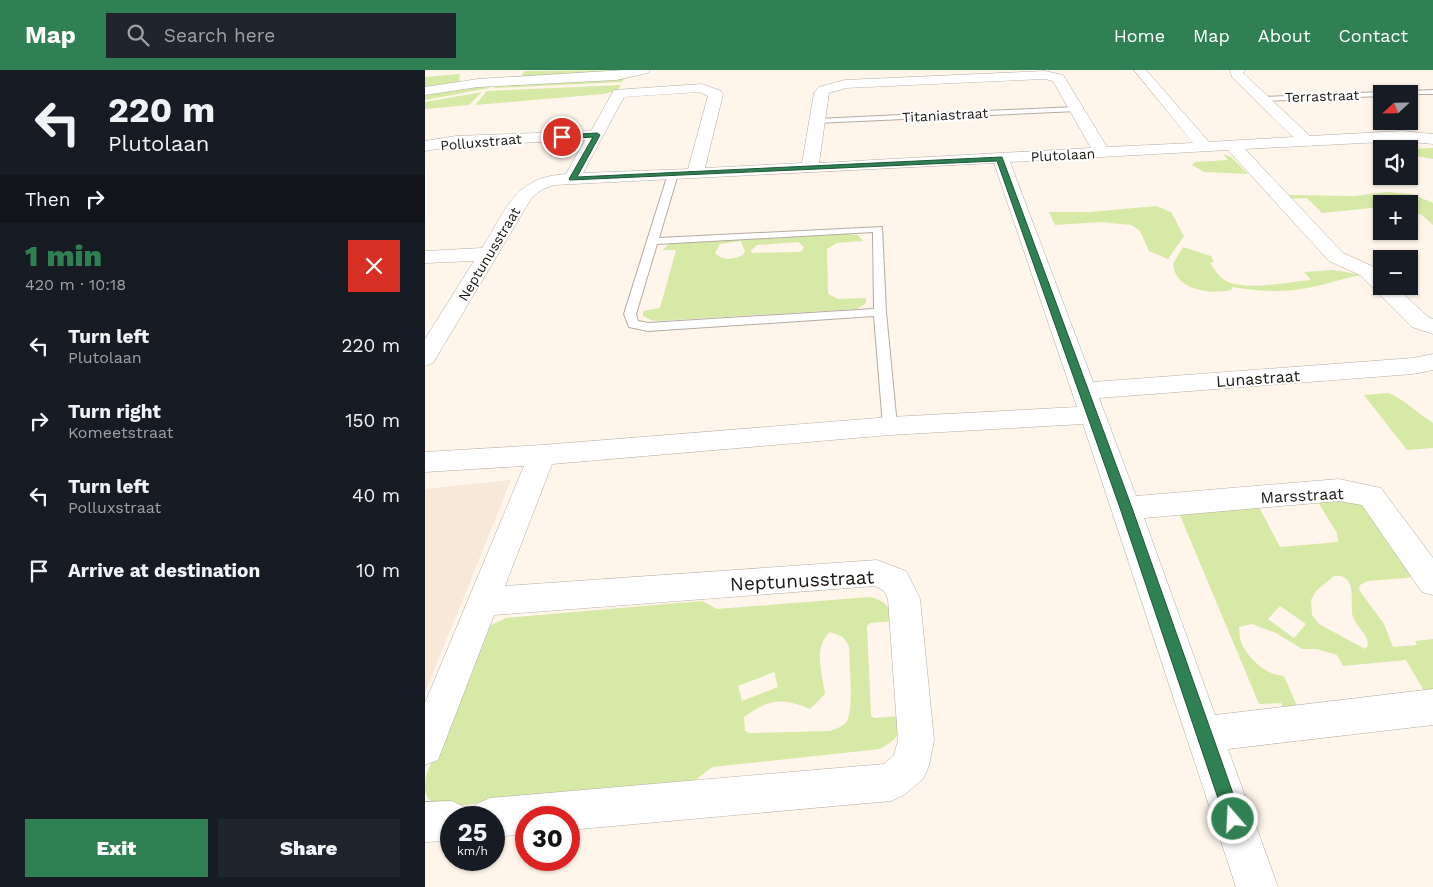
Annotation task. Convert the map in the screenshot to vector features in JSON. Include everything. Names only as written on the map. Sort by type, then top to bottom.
[{"type":"street","points":[[425,91],[479,76],[616,76],[643,70]]},
{"type":"street","name":"Terrastraat","points":[[1238,70],[1236,71],[1237,74],[1306,141]]},
{"type":"street","points":[[1140,71],[1205,147]]},
{"type":"street","points":[[810,168],[821,93],[824,90],[855,84],[1045,75],[1058,78],[1074,109],[1102,153]]},
{"type":"street","points":[[572,179],[619,93],[702,88],[716,94],[695,173]]},
{"type":"street","name":"Polluxstraat","points":[[425,146],[456,141],[597,135]]},
{"type":"street","name":"Plutolaan","points":[[572,179],[1402,136],[1433,139]]},
{"type":"street","points":[[1233,146],[1335,258],[1367,272],[1373,277]]},
{"type":"street","points":[[1000,158],[1126,508],[1257,887]]},
{"type":"street","name":"Neptunusstraat","points":[[425,358],[525,194],[537,185],[552,180],[572,179]]},
{"type":"street","points":[[425,257],[489,254]]},
{"type":"street","points":[[1392,295],[1420,322],[1433,327]]},
{"type":"street","name":"Lunastraat","points":[[1087,403],[1413,366],[1433,362]]},
{"type":"street","points":[[425,462],[542,455],[890,426],[1087,403]]},
{"type":"street","points":[[425,747],[542,455]]},
{"type":"street","name":"Marsstraat","points":[[1126,508],[1339,490],[1371,496],[1433,582]]},
{"type":"street","name":"Neptunusstraat","points":[[483,602],[877,573],[895,581],[904,599],[916,740],[910,766],[891,782],[505,817]]},
{"type":"street","points":[[1204,734],[1433,707]]},
{"type":"street","points":[[425,822],[440,821]]},
{"type":"lane","points":[[1418,93],[1433,92]]},
{"type":"lane","name":"Terrastraat","points":[[1263,99],[1373,94]]},
{"type":"lane","name":"Titaniastraat","points":[[816,121],[1074,109]]},
{"type":"lane","points":[[673,174],[630,314],[633,324],[648,326],[880,312]]},
{"type":"lane","points":[[653,241],[878,229],[880,312],[890,426]]},
{"type":"shaded area","points":[[511,480],[425,693],[425,489]]},
{"type":"green space","points":[[629,70],[520,78],[525,71]]},
{"type":"green space","points":[[460,74],[459,82],[425,87],[425,77]]},
{"type":"green space","points":[[625,78],[622,82],[495,88],[494,85]]},
{"type":"green space","points":[[489,85],[490,88],[425,100],[425,94]]},
{"type":"green space","points":[[621,85],[617,91],[603,94],[475,105],[487,91]]},
{"type":"green space","points":[[482,92],[469,105],[425,109],[425,102]]},
{"type":"green space","points":[[1433,148],[1433,159],[1418,156],[1418,149]]},
{"type":"green space","points":[[1223,154],[1231,157],[1248,174],[1204,172],[1192,165],[1195,162],[1228,160]]},
{"type":"green space","points":[[1386,192],[1414,195],[1373,195],[1373,208],[1322,213],[1307,198],[1288,199],[1284,195],[1355,196]]},
{"type":"green space","points":[[1418,197],[1433,203],[1433,225],[1418,213]]},
{"type":"green space","points":[[1156,206],[1171,212],[1184,236],[1168,259],[1149,251],[1140,231],[1131,225],[1101,222],[1055,225],[1049,212],[1090,212]]},
{"type":"green space","points":[[858,235],[863,241],[837,243],[827,249],[828,294],[838,299],[866,298],[866,303],[857,309],[651,320],[643,316],[643,311],[660,308],[676,250],[662,250],[668,245],[678,242]],"holes":[[[741,241],[745,251],[743,255],[725,259],[715,253],[720,244]],[[798,242],[804,247],[801,252],[752,253],[751,251],[757,245]]]},
{"type":"green space","points":[[1183,247],[1211,256],[1214,262],[1210,263],[1217,273],[1226,281],[1235,284],[1256,286],[1311,280],[1304,272],[1333,270],[1362,275],[1296,290],[1264,291],[1233,287],[1231,290],[1204,291],[1187,285],[1175,273],[1173,264]]},
{"type":"green space","points":[[1388,393],[1405,402],[1433,423],[1433,448],[1407,450],[1364,395]]},
{"type":"green space","points":[[1316,499],[1355,500],[1364,506],[1410,573],[1410,577],[1406,578],[1368,581],[1360,585],[1359,590],[1384,624],[1393,647],[1417,645],[1415,641],[1433,639],[1433,694],[1424,691],[1406,660],[1343,666],[1337,655],[1317,649],[1302,649],[1276,633],[1252,624],[1239,627],[1243,646],[1263,669],[1284,676],[1297,706],[1284,709],[1281,703],[1259,704],[1179,513],[1259,507],[1280,547],[1338,542],[1337,533]],"holes":[[[1334,576],[1342,576],[1350,584],[1353,617],[1368,641],[1365,649],[1319,624],[1312,615],[1311,600],[1316,591]],[[1280,606],[1306,624],[1294,638],[1268,619]]]},
{"type":"green space","points":[[870,597],[883,602],[889,608],[894,621],[870,623],[867,626],[871,715],[874,718],[900,716],[898,733],[894,739],[880,749],[712,767],[693,782],[453,806],[441,806],[428,799],[425,791],[426,776],[477,642],[491,625],[506,618],[702,601],[717,609]],"holes":[[[830,632],[843,637],[849,646],[851,685],[849,715],[845,723],[830,731],[750,733],[745,731],[744,717],[768,703],[791,703],[810,709],[825,694],[820,661],[820,653],[825,638]],[[774,672],[778,687],[742,701],[738,686]]]},
{"type":"route","points":[[562,137],[597,135],[572,179],[1000,158],[1126,508],[1233,819]]}]
